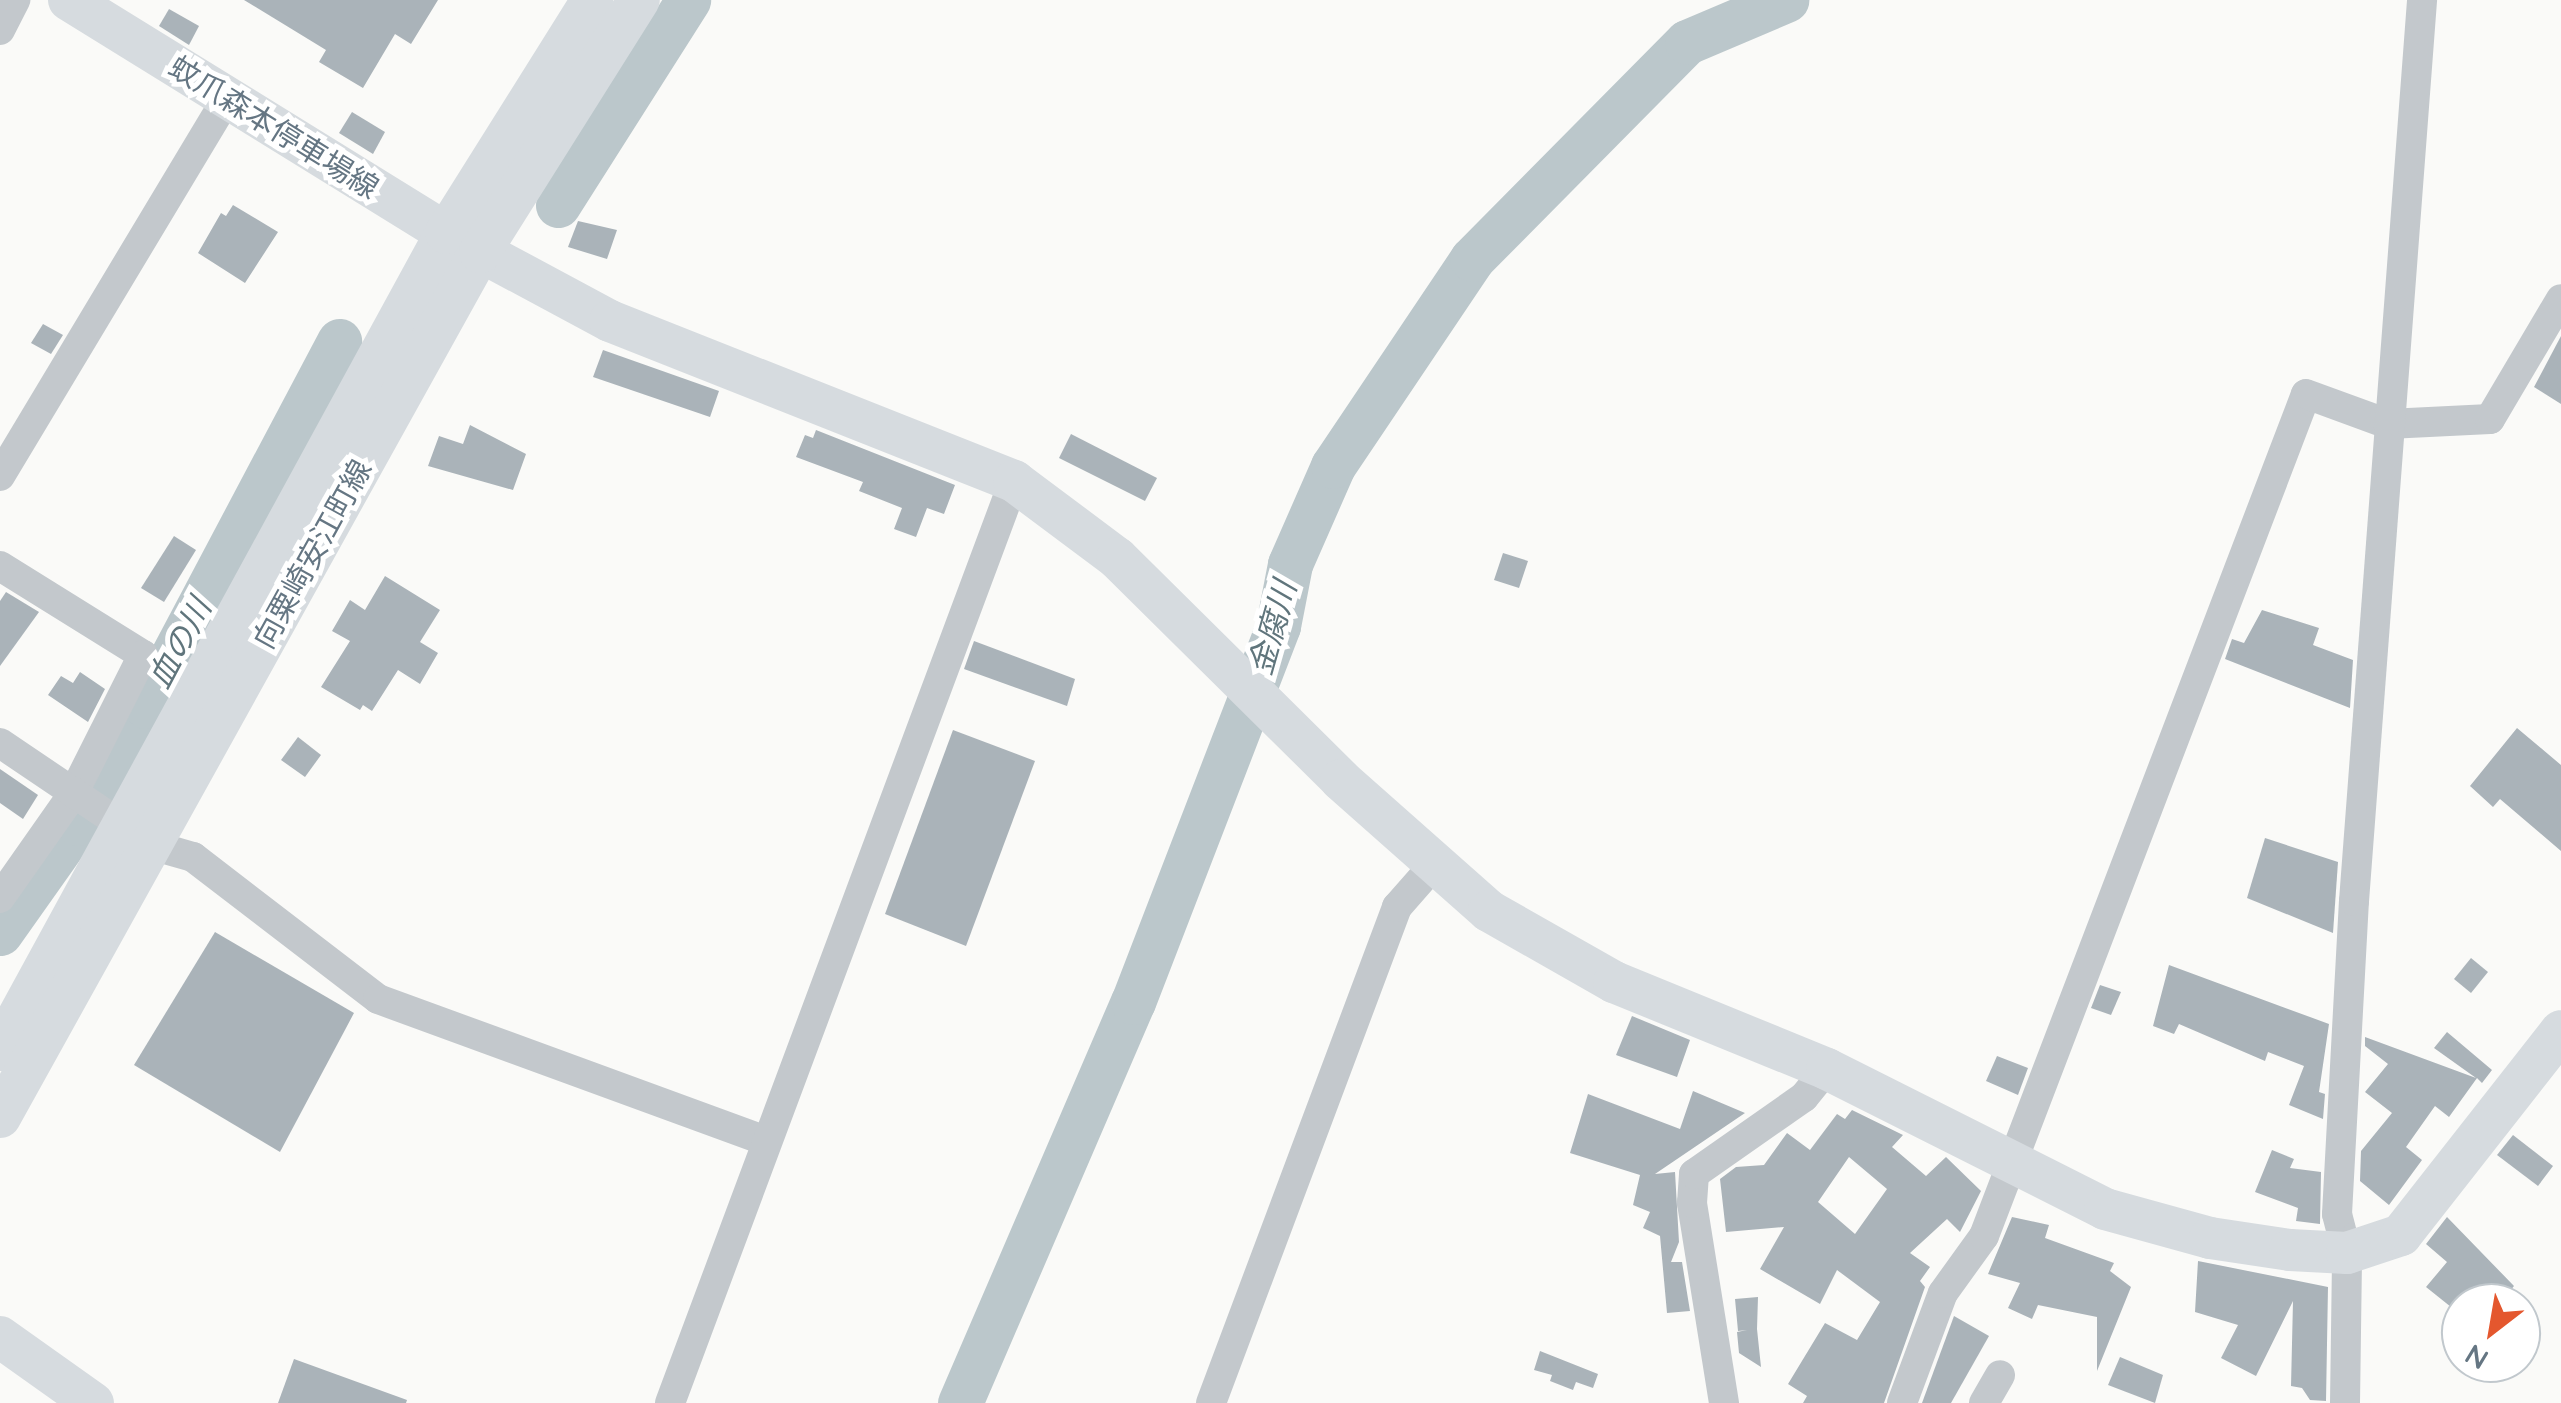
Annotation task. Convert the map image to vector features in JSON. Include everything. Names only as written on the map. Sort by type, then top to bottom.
[{"type":"street","points":[[0,30],[16,0]]},
{"type":"street","name":"蚊爪森本停車場線","points":[[68,0],[463,242],[610,322],[1014,481],[1117,558],[1432,866],[1489,911],[1614,982],[1827,1069],[2105,1209],[2150,1223],[2258,1245],[2347,1253]]},
{"type":"street","name":"向粟崎安江町線","points":[[0,1050],[132,832],[463,242],[592,0]]},
{"type":"street","name":"向粟崎安江町線","points":[[463,242],[639,0]]},
{"type":"street","points":[[2345,1403],[2347,1253],[2337,1214],[2388,424],[2422,0]]},
{"type":"street","points":[[0,476],[227,98]]},
{"type":"street","points":[[1902,1403],[1943,1293],[1984,1236],[2306,394],[2388,424],[2490,418],[2561,299]]},
{"type":"street","points":[[670,1403],[1014,481]]},
{"type":"street","points":[[0,566],[142,655],[73,795],[0,898]]},
{"type":"street","points":[[0,742],[132,832],[192,858],[378,999],[767,1141]]},
{"type":"street","name":"向粟崎安江町線","points":[[0,1117],[132,832]]},
{"type":"street","points":[[1212,1403],[1397,907],[1432,866]]},
{"type":"street","points":[[2347,1253],[2402,1235],[2561,1031]]},
{"type":"street","points":[[1724,1403],[1692,1204],[1694,1174],[1804,1097],[1827,1069]]},
{"type":"street","points":[[0,1337],[93,1403]]},
{"type":"street","points":[[1984,1403],[2000,1376]]},
{"type":"building","points":[[244,0],[438,0],[411,44],[395,34],[363,88],[319,62],[326,50]]},
{"type":"building","points":[[169,9],[199,26],[189,45],[159,26]]},
{"type":"building","points":[[352,112],[385,132],[373,154],[339,133]]},
{"type":"building","points":[[233,205],[278,232],[245,283],[198,253],[221,213],[226,216]]},
{"type":"building","points":[[578,221],[617,230],[607,259],[568,247]]},
{"type":"building","points":[[43,324],[63,335],[51,354],[31,343]]},
{"type":"building","points":[[2561,336],[2561,404],[2534,387]]},
{"type":"building","points":[[603,350],[719,391],[710,417],[593,377]]},
{"type":"building","points":[[470,425],[526,454],[513,490],[428,466],[439,436],[463,444]]},
{"type":"building","points":[[816,430],[955,485],[944,514],[927,508],[916,537],[894,529],[902,508],[859,491],[863,482],[796,457],[805,435],[813,438]]},
{"type":"building","points":[[1071,434],[1157,478],[1145,501],[1059,458]]},
{"type":"building","points":[[174,536],[196,550],[164,602],[141,588]]},
{"type":"building","points":[[1503,553],[1528,561],[1519,588],[1494,580]]},
{"type":"building","points":[[385,576],[440,610],[420,642],[438,653],[420,684],[398,670],[372,711],[363,705],[360,710],[321,687],[350,641],[332,631],[350,600],[365,610]]},
{"type":"building","points":[[6,592],[39,612],[0,666],[0,601]]},
{"type":"building","points":[[2262,610],[2319,628],[2313,645],[2353,660],[2350,708],[2225,659],[2232,639],[2244,643]]},
{"type":"building","points":[[974,641],[1075,679],[1067,706],[964,669]]},
{"type":"building","points":[[80,672],[105,689],[88,722],[48,695],[61,676],[73,683]]},
{"type":"building","points":[[2517,728],[2561,765],[2561,851],[2500,799],[2493,807],[2470,786]]},
{"type":"building","points":[[953,730],[1035,761],[966,946],[885,914]]},
{"type":"building","points":[[298,737],[321,755],[305,777],[281,760]]},
{"type":"building","points":[[0,769],[38,795],[23,819],[0,803]]},
{"type":"building","points":[[2265,838],[2338,862],[2333,933],[2247,898]]},
{"type":"building","points":[[215,932],[354,1013],[280,1152],[134,1065]]},
{"type":"building","points":[[2471,958],[2488,972],[2471,993],[2454,979]]},
{"type":"building","points":[[2169,965],[2329,1024],[2319,1092],[2325,1094],[2323,1119],[2289,1105],[2304,1066],[2268,1052],[2265,1061],[2179,1024],[2174,1034],[2153,1026]]},
{"type":"building","points":[[2100,985],[2121,992],[2111,1015],[2091,1008]]},
{"type":"building","points":[[1632,1016],[1690,1040],[1677,1077],[1616,1055]]},
{"type":"building","points":[[2447,1032],[2492,1070],[2482,1083],[2477,1078],[2449,1117],[2435,1106],[2406,1147],[2422,1160],[2389,1205],[2360,1181],[2361,1151],[2392,1113],[2365,1092],[2388,1064],[2365,1046],[2365,1037],[2476,1078],[2434,1048]]},
{"type":"building","points":[[1997,1056],[2028,1068],[2018,1095],[1986,1081]]},
{"type":"building","points":[[1693,1091],[1745,1113],[1655,1174],[1675,1172],[1679,1242],[1671,1262],[1682,1262],[1690,1311],[1667,1313],[1660,1236],[1643,1228],[1650,1212],[1633,1205],[1640,1175],[1570,1153],[1588,1094],[1680,1129]]},
{"type":"building","points":[[1852,1110],[1903,1135],[1892,1147],[1926,1176],[1946,1157],[1981,1191],[1960,1232],[1947,1219],[1910,1253],[1930,1267],[1920,1281],[1925,1287],[1884,1403],[1803,1403],[1807,1396],[1788,1384],[1825,1323],[1857,1340],[1880,1302],[1837,1270],[1820,1304],[1760,1269],[1784,1227],[1726,1232],[1720,1179],[1736,1167],[1764,1165],[1787,1133],[1810,1150],[1837,1114],[1845,1119]],"holes":[[[1849,1157],[1887,1189],[1855,1234],[1818,1202]]]},
{"type":"building","points":[[2513,1135],[2553,1166],[2538,1186],[2497,1155]]},
{"type":"building","points":[[2272,1150],[2294,1159],[2290,1168],[2321,1172],[2320,1224],[2296,1221],[2298,1208],[2255,1192]]},
{"type":"building","points":[[2012,1217],[2049,1225],[2045,1238],[2114,1263],[2110,1271],[2131,1287],[2097,1371],[2097,1317],[2038,1305],[2032,1319],[2008,1308],[2020,1283],[1988,1274]]},
{"type":"building","points":[[2447,1217],[2511,1283],[2441,1283],[2441,1299],[2426,1287],[2447,1262],[2426,1244]]},
{"type":"building","points":[[2198,1261],[2328,1287],[2326,1401],[2310,1400],[2302,1388],[2291,1386],[2293,1301],[2256,1376],[2221,1358],[2238,1325],[2195,1312]]},
{"type":"building","points":[[1758,1297],[1761,1367],[1739,1353],[1737,1332],[1747,1330],[1738,1331],[1735,1299]]},
{"type":"building","points":[[1954,1316],[1989,1336],[1951,1403],[1922,1403]]},
{"type":"building","points":[[1540,1351],[1598,1374],[1593,1388],[1576,1382],[1573,1390],[1550,1381],[1552,1375],[1534,1370]]},
{"type":"building","points":[[2120,1357],[2163,1375],[2155,1403],[2108,1385]]},
{"type":"building","points":[[294,1359],[407,1400],[406,1403],[278,1403]]},
{"type":"waterway","name":"血の川","points":[[558,205],[688,0]]},
{"type":"waterway","name":"金腐川","points":[[960,1403],[1133,1002],[1278,626],[1290,564],[1333,466],[1472,259],[1687,42],[1786,0]]},
{"type":"waterway","name":"血の川","points":[[0,933],[78,823],[146,706],[339,341]]}]
